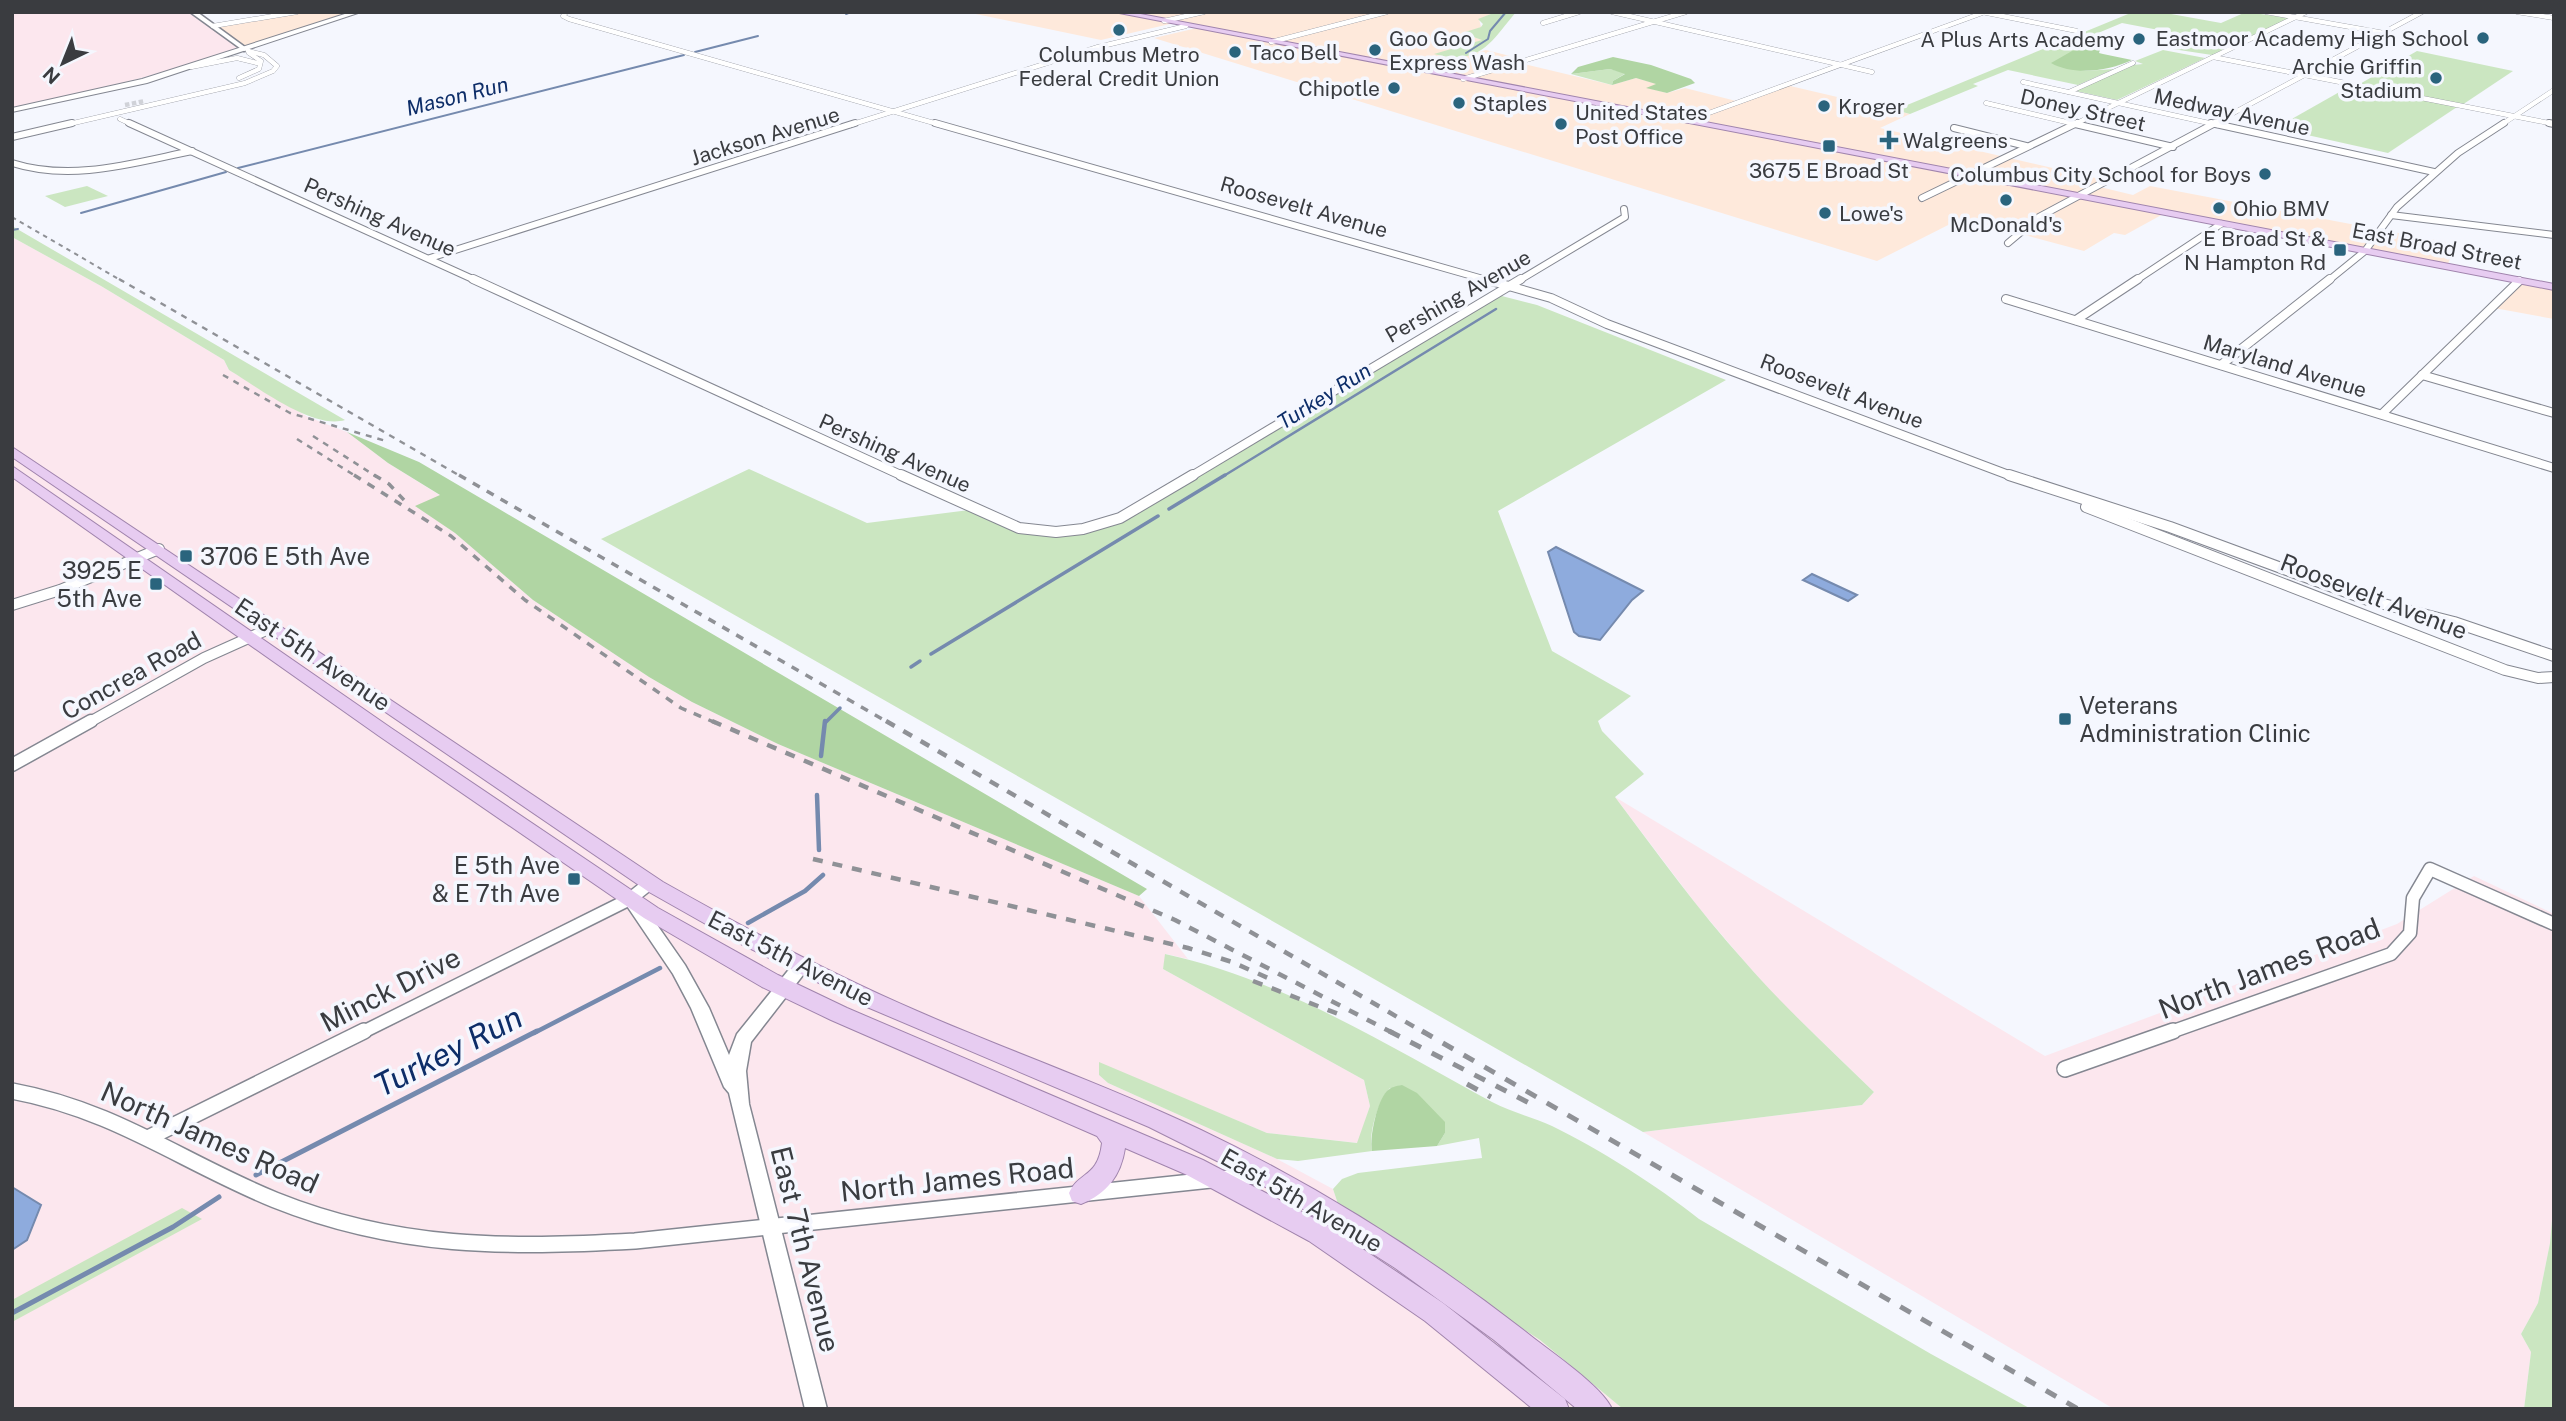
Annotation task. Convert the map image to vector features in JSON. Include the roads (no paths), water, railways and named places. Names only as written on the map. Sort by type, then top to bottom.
[{"type":"main road","points":[[12,108],[188,68],[358,12]]},
{"type":"main road","name":"East Broad Street","points":[[1117,12],[2554,287]]},
{"type":"main road","name":"East 5th Avenue","points":[[12,451],[650,883],[732,932],[801,966],[907,1016],[1107,1098],[1195,1138],[1265,1175],[1343,1220],[1481,1314],[1598,1409]]},
{"type":"main road","name":"East 5th Avenue","points":[[12,470],[385,732],[630,899],[685,933],[784,988],[1217,1179],[1318,1233],[1389,1280],[1496,1359],[1555,1409]]},
{"type":"main road","points":[[1081,1192],[1104,1176],[1111,1161],[1114,1141],[1105,1128]]},
{"type":"main road","points":[[1563,1378],[1604,1409]]},
{"type":"street","points":[[145,101],[243,77],[259,69],[261,61],[193,12]]},
{"type":"street","points":[[213,26],[297,12]]},
{"type":"street","name":"Roosevelt Avenue","points":[[566,12],[562,16],[571,20],[1551,298],[1607,324],[2026,481],[2170,527],[2368,600],[2454,622],[2525,649],[2554,656]]},
{"type":"street","points":[[1164,21],[1204,12]]},
{"type":"street","points":[[1270,42],[1387,12]]},
{"type":"street","points":[[1543,23],[1579,12]]},
{"type":"street","points":[[1612,12],[1872,72]]},
{"type":"street","points":[[1463,79],[1686,12]]},
{"type":"street","points":[[1687,121],[1984,12],[2077,31]]},
{"type":"street","points":[[2266,12],[2384,33]]},
{"type":"street","points":[[1922,198],[2306,12]]},
{"type":"street","points":[[2008,243],[2031,222],[2422,12]]},
{"type":"street","points":[[2517,12],[2554,18]]},
{"type":"street","points":[[238,14],[248,20]]},
{"type":"street","name":"Jackson Avenue","points":[[1122,41],[1186,26]]},
{"type":"street","name":"Jackson Avenue","points":[[430,258],[1109,44],[1186,26]]},
{"type":"street","points":[[1147,33],[1155,35]]},
{"type":"street","points":[[12,137],[245,83],[273,71],[277,66],[274,61],[257,51],[247,50]]},
{"type":"street","points":[[2212,57],[2554,124]]},
{"type":"street","points":[[188,68],[237,58],[260,65]]},
{"type":"street","points":[[2069,92],[2133,63]]},
{"type":"street","name":"Medway Avenue","points":[[2023,82],[2434,172]]},
{"type":"street","points":[[2221,365],[2365,251],[2390,215],[2434,172],[2479,137],[2554,90]]},
{"type":"street","name":"Doney Street","points":[[1986,103],[2173,146]]},
{"type":"street","points":[[12,132],[125,105]]},
{"type":"street","name":"Pershing Avenue","points":[[120,119],[1019,528],[1034,531],[1090,528],[1120,518],[1625,217],[1624,209]]},
{"type":"street","points":[[1954,128],[2026,146]]},
{"type":"street","points":[[12,163],[35,169],[74,170],[192,151]]},
{"type":"street","points":[[12,171],[40,175],[96,171],[192,151]]},
{"type":"street","points":[[2390,215],[2554,235]]},
{"type":"street","points":[[2076,320],[2221,224]]},
{"type":"street","points":[[2382,414],[2519,281]]},
{"type":"street","name":"Maryland Avenue","points":[[2006,299],[2554,468]]},
{"type":"street","points":[[2422,375],[2554,413]]},
{"type":"street","name":"Roosevelt Avenue","points":[[2026,481],[2050,493],[2505,670],[2538,678],[2554,677]]},
{"type":"street","points":[[12,605],[60,590],[159,549]]},
{"type":"street","name":"Concrea Road","points":[[12,765],[204,658],[273,627]]},
{"type":"street","name":"North James Road","points":[[2065,1069],[2391,954],[2409,938],[2413,922],[2413,895],[2430,869],[2554,924]]},
{"type":"street","name":"Minck Drive","points":[[150,1137],[630,899],[650,883]]},
{"type":"street","name":"East 7th Avenue","points":[[630,899],[680,971],[700,1008],[740,1104]]},
{"type":"street","name":"East 7th Avenue","points":[[801,966],[758,1018],[740,1046],[736,1068],[740,1104],[768,1225],[816,1409]]},
{"type":"street","name":"North James Road","points":[[12,1091],[38,1095],[101,1114],[253,1190],[336,1221],[451,1243],[580,1244],[635,1241],[1081,1192],[1265,1175]]},
{"type":"water","points":[[1556,547],[1643,591],[1632,600],[1600,640],[1579,636],[1574,632],[1548,552]]},
{"type":"water","points":[[1812,574],[1857,595],[1848,601],[1803,580]]},
{"type":"water","points":[[12,1187],[41,1205],[27,1240],[12,1250]]},
{"type":"waterway","name":"Mason Run","points":[[846,14],[851,12]]},
{"type":"waterway","name":"Turkey Run","points":[[1466,53],[1488,39],[1490,31],[1506,12]]},
{"type":"waterway","name":"Mason Run","points":[[695,52],[758,36]]},
{"type":"waterway","name":"Mason Run","points":[[238,168],[684,55]]},
{"type":"waterway","name":"Mason Run","points":[[81,213],[226,172]]},
{"type":"waterway","name":"Mason Run","points":[[12,230],[18,229]]},
{"type":"waterway","name":"Turkey Run","points":[[1222,477],[1496,309]]},
{"type":"waterway","name":"Turkey Run","points":[[1169,509],[1225,475]]},
{"type":"waterway","name":"Turkey Run","points":[[931,654],[1158,516]]},
{"type":"waterway","name":"Turkey Run","points":[[911,667],[920,661]]},
{"type":"waterway","name":"Turkey Run","points":[[825,723],[840,708]]},
{"type":"waterway","name":"Turkey Run","points":[[821,756],[825,721]]},
{"type":"waterway","name":"Turkey Run","points":[[817,795],[819,850]]},
{"type":"waterway","name":"Turkey Run","points":[[748,923],[805,891],[823,875]]},
{"type":"waterway","name":"Turkey Run","points":[[534,1033],[660,968]]},
{"type":"waterway","name":"Turkey Run","points":[[256,1175],[537,1031]]},
{"type":"waterway","name":"Turkey Run","points":[[12,1313],[173,1227],[219,1197]]},
{"type":"tunnel","points":[[125,105],[145,101]]},
{"type":"railway","points":[[12,217],[122,281]]},
{"type":"railway","points":[[119,279],[462,477]]},
{"type":"railway","points":[[223,375],[290,413],[386,441]]},
{"type":"railway","points":[[313,436],[377,477]]},
{"type":"railway","points":[[297,439],[357,477]]},
{"type":"railway","points":[[354,475],[451,536],[525,600],[681,708],[716,723]]},
{"type":"railway","points":[[374,475],[389,484],[404,500]]},
{"type":"railway","points":[[459,475],[889,723]]},
{"type":"railway","points":[[712,721],[1175,920],[1393,1033]]},
{"type":"railway","points":[[886,721],[1425,1033]]},
{"type":"railway","points":[[813,859],[1188,948],[1232,962],[1268,978]]},
{"type":"railway","points":[[1253,981],[1341,1015]]},
{"type":"railway","points":[[1389,1031],[1537,1107]]},
{"type":"railway","points":[[1422,1031],[2078,1409]]},
{"type":"railway","points":[[1467,1084],[1491,1097]]},
{"type":"place","name":"Columbus Metro Federal Credit Union","points":[[1119,30]]},
{"type":"place","name":"Eastmoor Academy High School","points":[[2483,38]]},
{"type":"place","name":"A Plus Arts Academy","points":[[2139,39]]},
{"type":"place","name":"Goo Goo Express Wash","points":[[1375,50]]},
{"type":"place","name":"Taco Bell","points":[[1235,52]]},
{"type":"place","name":"Archie Griffin Stadium","points":[[2436,78]]},
{"type":"place","name":"Chipotle","points":[[1394,88]]},
{"type":"place","name":"Staples","points":[[1459,103]]},
{"type":"place","name":"Kroger","points":[[1824,106]]},
{"type":"place","name":"United States Post Office","points":[[1561,124]]},
{"type":"place","name":"Walgreens","points":[[1889,140]]},
{"type":"place","name":"3675 E Broad St","points":[[1829,146]]},
{"type":"place","name":"Columbus City School for Boys","points":[[2265,174]]},
{"type":"place","name":"McDonald's","points":[[2006,200]]},
{"type":"place","name":"Ohio BMV","points":[[2219,208]]},
{"type":"place","name":"Lowe's","points":[[1825,213]]},
{"type":"place","name":"E Broad St & N Hampton Rd","points":[[2340,250]]},
{"type":"place","name":"3706 E 5th Ave","points":[[186,556]]},
{"type":"place","name":"3925 E 5th Ave","points":[[156,584]]},
{"type":"place","name":"Veterans Administration Clinic","points":[[2065,719]]},
{"type":"place","name":"E 5th Ave & E 7th Ave","points":[[574,879]]}]
